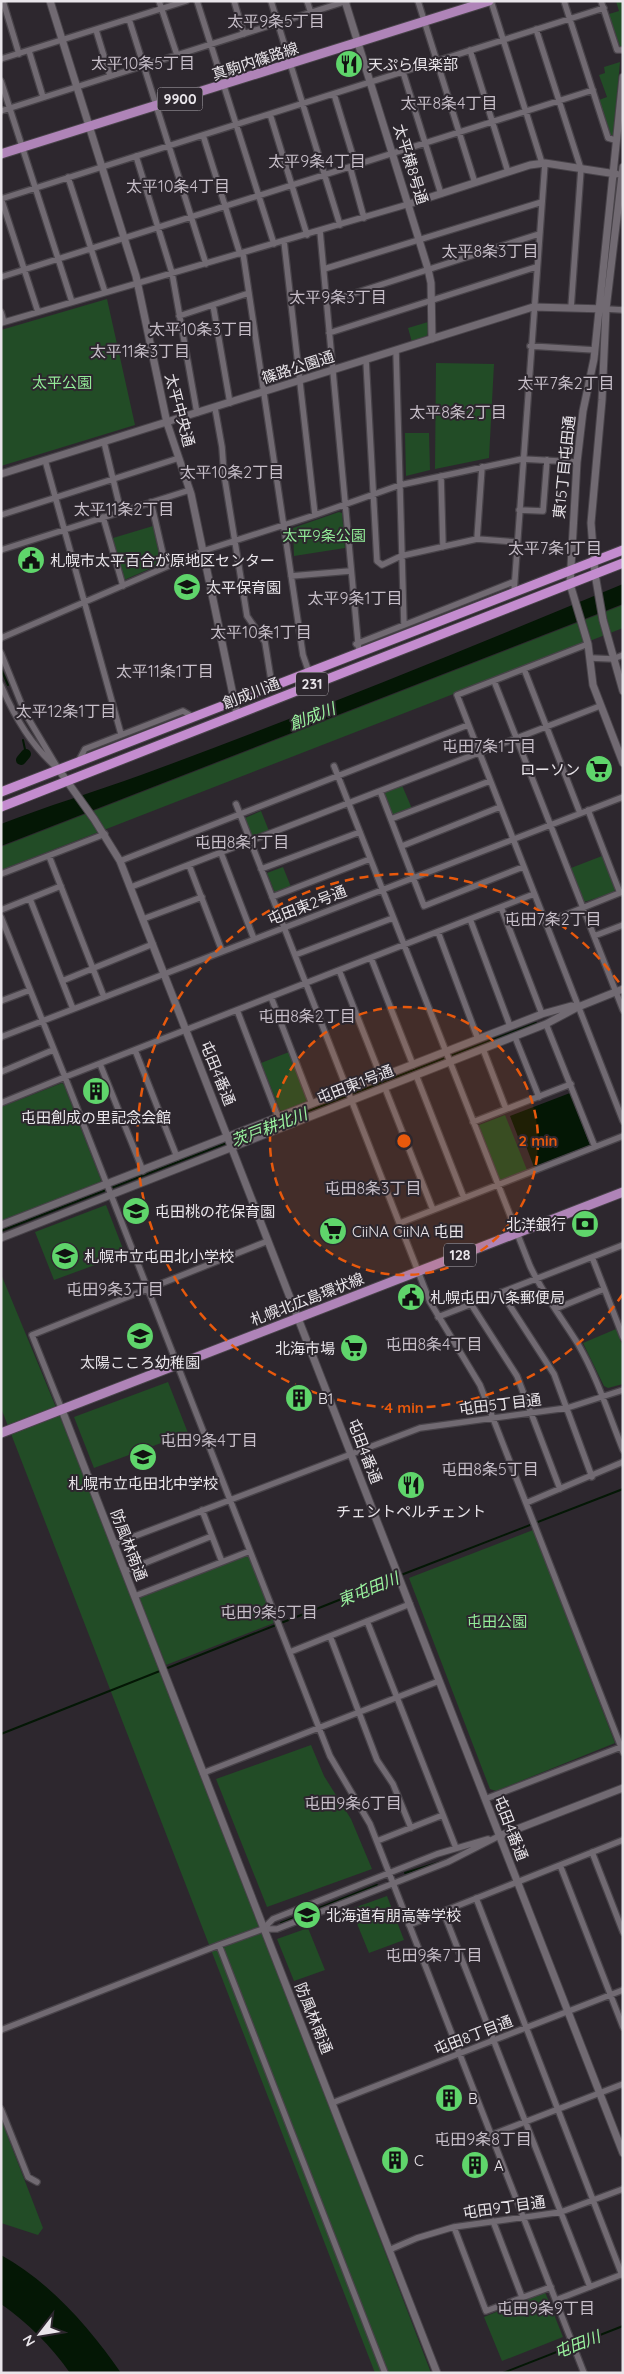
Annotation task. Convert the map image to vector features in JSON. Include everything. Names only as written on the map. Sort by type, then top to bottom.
[{"type":"highway","name":"創成川通","points":[[1,792],[308,672],[357,648],[514,587],[570,570],[623,550]]},
{"type":"highway","name":"創成川通","points":[[1,806],[623,563]]},
{"type":"main road","name":"真駒内篠路線","points":[[1,154],[490,1]]},
{"type":"main road","name":"札幌北広島環状線","points":[[1,1433],[623,1192]]},
{"type":"street","points":[[2,1],[19,54]]},
{"type":"street","name":"太平中央通","points":[[50,1],[138,283],[167,423],[190,490],[237,714]]},
{"type":"street","points":[[159,1],[177,55]]},
{"type":"street","points":[[1,60],[186,1]]},
{"type":"street","points":[[197,1],[274,244]]},
{"type":"street","points":[[234,1],[244,34]]},
{"type":"street","points":[[271,1],[340,225]]},
{"type":"street","points":[[307,1],[311,13]]},
{"type":"street","points":[[418,1],[475,183]]},
{"type":"street","points":[[320,231],[357,648],[404,625],[514,587],[530,346],[542,202],[543,163],[490,1]]},
{"type":"street","points":[[564,1],[608,138],[615,140]]},
{"type":"street","points":[[1,111],[346,2]]},
{"type":"street","name":"太平横8号通","points":[[346,2],[428,269],[432,339]]},
{"type":"street","points":[[38,312],[1,198],[570,19],[602,4],[617,50],[623,50]]},
{"type":"street","points":[[129,19],[206,264]]},
{"type":"street","points":[[536,29],[581,169],[571,308]]},
{"type":"street","points":[[96,30],[110,76]]},
{"type":"street","points":[[470,50],[508,172]]},
{"type":"street","points":[[29,51],[43,97]]},
{"type":"street","points":[[404,72],[441,194]]},
{"type":"street","name":"東15丁目屯田通","points":[[623,77],[615,140],[614,174],[598,308],[595,350],[577,462],[570,570],[570,584],[588,644],[593,685],[623,763]]},
{"type":"street","points":[[1,80],[72,302]]},
{"type":"street","points":[[1,277],[593,90]]},
{"type":"street","points":[[334,94],[364,218]]},
{"type":"street","points":[[270,114],[307,234]]},
{"type":"street","points":[[202,135],[242,254],[303,655],[313,684]]},
{"type":"street","points":[[136,156],[172,274],[197,413]]},
{"type":"street","points":[[1,312],[3,322],[242,254],[364,218],[508,172],[543,163],[614,174],[622,173]]},
{"type":"street","name":"東15丁目屯田通","points":[[622,173],[606,309],[602,400],[591,523],[593,561],[603,618],[623,691]]},
{"type":"street","points":[[68,177],[106,292]]},
{"type":"street","points":[[324,269],[542,202]]},
{"type":"street","points":[[327,302],[539,234]]},
{"type":"street","points":[[284,241],[315,515]]},
{"type":"street","points":[[330,332],[536,267]]},
{"type":"street","points":[[179,316],[249,293]]},
{"type":"street","points":[[213,305],[230,403]]},
{"type":"street","name":"篠路公園通","points":[[1,474],[533,307],[606,309]]},
{"type":"street","points":[[606,309],[623,310]]},
{"type":"street","points":[[530,346],[595,350]]},
{"type":"street","points":[[396,350],[404,625]]},
{"type":"street","points":[[366,360],[377,561],[382,565],[402,556],[477,539],[516,542]]},
{"type":"street","points":[[214,408],[222,447],[224,474],[247,616],[265,642],[272,686]]},
{"type":"street","points":[[104,442],[122,512]]},
{"type":"street","points":[[1,515],[179,458]]},
{"type":"street","points":[[1,638],[203,551],[315,515],[400,484],[522,458],[577,462]]},
{"type":"street","points":[[45,460],[120,734]]},
{"type":"street","points":[[519,510],[543,511],[547,460]]},
{"type":"street","points":[[477,539],[482,467]]},
{"type":"street","points":[[441,476],[443,547]]},
{"type":"street","points":[[1,549],[190,490]]},
{"type":"street","points":[[151,502],[166,567]]},
{"type":"street","points":[[103,517],[123,586]]},
{"type":"street","points":[[291,576],[350,571]]},
{"type":"street","points":[[588,644],[457,695],[623,1121]]},
{"type":"street","points":[[1,653],[25,713],[59,770]]},
{"type":"street","points":[[590,658],[613,659],[623,655]]},
{"type":"street","points":[[524,669],[580,813]]},
{"type":"street","points":[[494,681],[594,936],[619,991],[623,1010]]},
{"type":"street","points":[[1,685],[29,734],[47,759],[59,770]]},
{"type":"street","points":[[130,887],[600,706]]},
{"type":"street","points":[[78,762],[85,749],[120,734],[183,711],[193,717]]},
{"type":"street","points":[[120,861],[468,725]]},
{"type":"street","points":[[334,766],[535,1278],[578,1345],[602,1397],[623,1450]]},
{"type":"street","name":"屯田4番通","points":[[59,770],[105,834],[120,861],[623,2153]]},
{"type":"street","points":[[391,819],[490,781]]},
{"type":"street","points":[[380,791],[424,906],[523,867]]},
{"type":"street","name":"屯田東2号通","points":[[1,1037],[623,797]]},
{"type":"street","points":[[236,804],[418,1271],[438,1317],[469,1366],[493,1419],[622,1749],[485,1799]]},
{"type":"street","points":[[402,846],[500,807]]},
{"type":"street","points":[[545,923],[621,893],[588,810]]},
{"type":"street","points":[[261,869],[360,832]]},
{"type":"street","points":[[1,874],[105,834]]},
{"type":"street","points":[[221,853],[254,939]]},
{"type":"street","points":[[50,856],[104,997]]},
{"type":"street","points":[[272,897],[370,859]]},
{"type":"street","points":[[189,865],[222,951]]},
{"type":"street","points":[[1,910],[61,886]]},
{"type":"street","points":[[1,1103],[534,894]]},
{"type":"street","points":[[143,919],[202,897]]},
{"type":"street","points":[[30,899],[74,1009]]},
{"type":"street","points":[[501,907],[542,1014]]},
{"type":"street","points":[[1,917],[319,1726],[337,1770],[359,1805],[377,1842],[584,2373]]},
{"type":"street","points":[[295,956],[393,918]]},
{"type":"street","points":[[470,919],[510,1026]]},
{"type":"street","points":[[594,936],[623,925]]},
{"type":"street","points":[[438,932],[478,1039]]},
{"type":"street","points":[[62,981],[152,944]]},
{"type":"street","points":[[371,958],[413,1064]]},
{"type":"street","points":[[340,970],[381,1077]]},
{"type":"street","points":[[1,1001],[30,990]]},
{"type":"street","name":"屯田東1号通","points":[[1,1225],[109,1189],[230,1142],[350,1095],[381,1077],[413,1064],[483,1049],[515,1037],[546,1024],[578,1007],[619,991]]},
{"type":"street","points":[[271,997],[312,1104]]},
{"type":"street","name":"屯田東1号通","points":[[1,1238],[109,1189],[142,1170],[177,1157],[230,1142],[278,1117],[312,1104],[385,1088],[416,1075],[478,1039],[542,1014],[571,1006],[578,1007]]},
{"type":"street","points":[[236,1010],[278,1117]]},
{"type":"street","points":[[546,1024],[595,1147]]},
{"type":"street","points":[[515,1037],[539,1097]]},
{"type":"street","points":[[483,1049],[506,1109]]},
{"type":"street","points":[[1,1072],[53,1050]]},
{"type":"street","points":[[134,1050],[177,1157]]},
{"type":"street","points":[[100,1064],[142,1170]]},
{"type":"street","points":[[416,1075],[464,1198]]},
{"type":"street","points":[[473,1122],[571,1084]]},
{"type":"street","points":[[385,1088],[433,1210]]},
{"type":"street","points":[[400,1223],[623,1136]]},
{"type":"street","points":[[62,1410],[32,1335],[268,1242]]},
{"type":"street","points":[[438,1317],[623,1244]]},
{"type":"street","points":[[592,1257],[623,1337]]},
{"type":"street","points":[[555,1309],[604,1289]]},
{"type":"street","points":[[501,1292],[554,1374],[592,1477]]},
{"type":"street","points":[[471,1304],[517,1376],[560,1489]]},
{"type":"street","name":"屯田5丁目通","points":[[114,1544],[351,1452],[432,1424],[493,1419],[566,1408],[623,1390]]},
{"type":"street","name":"防風林南通","points":[[62,1410],[437,2373]]},
{"type":"street","points":[[526,1503],[592,1477],[623,1462]]},
{"type":"street","points":[[202,1510],[222,1562]]},
{"type":"street","points":[[125,1571],[212,1536]]},
{"type":"street","points":[[134,1596],[250,1550]]},
{"type":"street","points":[[290,1652],[410,1604]]},
{"type":"street","points":[[367,1621],[456,1848]]},
{"type":"street","points":[[330,1636],[378,1760],[393,1784],[411,1828]]},
{"type":"street","points":[[203,1773],[439,1680]]},
{"type":"street","points":[[263,1929],[273,1919],[389,1873],[456,1848],[499,1836],[623,1788]]},
{"type":"street","points":[[377,1842],[443,1815]]},
{"type":"street","points":[[1,2030],[219,1945],[263,1929],[277,1928],[393,1884],[448,1862],[499,1836]]},
{"type":"street","points":[[409,1925],[623,1840]]},
{"type":"street","points":[[592,1852],[623,1932]]},
{"type":"street","points":[[560,1865],[623,2027]]},
{"type":"street","points":[[476,1898],[622,2274],[556,2300]]},
{"type":"street","points":[[443,1911],[590,2287]]},
{"type":"street","points":[[219,1945],[385,2373]]},
{"type":"street","name":"屯田8丁目通","points":[[332,2103],[623,1990]]},
{"type":"street","points":[[491,2135],[623,2084]]},
{"type":"street","points":[[1,2109],[28,2177],[37,2182]]},
{"type":"street","name":"屯田9丁目通","points":[[389,2250],[417,2238],[454,2227],[561,2212],[623,2189]]},
{"type":"street","points":[[493,2221],[522,2297]]},
{"type":"street","points":[[454,2227],[486,2311],[551,2286]]},
{"type":"green space","points":[[616,1],[623,1],[622,47],[620,47],[609,14],[619,11]]},
{"type":"green space","points":[[620,62],[613,135],[611,135],[599,100],[607,97],[599,75],[605,73],[604,67]]},
{"type":"green space","name":"太平公園","points":[[107,299],[135,425],[1,466],[1,330]]},
{"type":"green space","points":[[428,322],[426,336],[412,342],[408,328]]},
{"type":"green space","points":[[436,363],[494,364],[489,458],[435,469]]},
{"type":"green space","points":[[405,433],[429,433],[430,470],[406,476]]},
{"type":"green space","name":"太平9条公園","points":[[339,512],[342,513],[345,548],[294,556],[293,528]]},
{"type":"green space","points":[[153,526],[161,564],[124,580],[113,538]]},
{"type":"green space","points":[[623,605],[623,628],[1,870],[1,847]]},
{"type":"green space","points":[[401,783],[413,811],[391,819],[380,791]]},
{"type":"green space","points":[[261,811],[269,831],[253,838],[245,818]]},
{"type":"green space","points":[[602,856],[615,890],[613,893],[584,902],[571,868]]},
{"type":"green space","points":[[283,867],[291,887],[275,893],[267,873]]},
{"type":"green space","points":[[289,1052],[307,1099],[306,1102],[283,1111],[280,1110],[261,1063]]},
{"type":"green space","points":[[62,1083],[101,1180],[100,1183],[1,1221],[1,1107]]},
{"type":"green space","points":[[505,1115],[527,1170],[500,1180],[479,1125]]},
{"type":"green space","points":[[106,1205],[125,1254],[54,1280],[35,1232]]},
{"type":"green space","points":[[1,1274],[67,1434],[257,1916],[431,2373],[375,2373],[1,1408]]},
{"type":"green space","points":[[616,1329],[623,1347],[623,1384],[608,1388],[604,1386],[583,1343]]},
{"type":"green space","points":[[168,1382],[188,1433],[94,1468],[74,1417]]},
{"type":"green space","name":"屯田公園","points":[[533,1530],[615,1743],[496,1791],[490,1789],[409,1578]]},
{"type":"green space","points":[[248,1554],[274,1623],[166,1665],[139,1598]]},
{"type":"green space","points":[[311,1745],[324,1776],[351,1819],[372,1869],[267,1907],[216,1779]]},
{"type":"green space","points":[[387,1896],[404,1940],[369,1953],[351,1909]]},
{"type":"green space","points":[[308,1928],[325,1970],[294,1981],[277,1939]]},
{"type":"green space","points":[[1,2119],[43,2228],[38,2235],[1,2223]]},
{"type":"green space","points":[[545,2292],[563,2337],[502,2361],[484,2317]]},
{"type":"water","name":"創成川","points":[[623,584],[623,604],[1,846],[1,824],[262,730]]},
{"type":"water","points":[[570,1093],[590,1145],[534,1167],[526,1146],[522,1147],[510,1116]]},
{"type":"water","points":[[1,2255],[36,2278],[68,2307],[96,2339],[121,2373],[70,2373],[38,2336],[1,2304]]},
{"type":"waterway","points":[[1,669],[8,685]]},
{"type":"waterway","points":[[23,740],[26,754]]},
{"type":"waterway","points":[[21,760],[26,754]]},
{"type":"waterway","name":"茨戸耕北川","points":[[352,1094],[536,1023]]},
{"type":"waterway","name":"茨戸耕北川","points":[[1,1231],[347,1096]]},
{"type":"waterway","name":"東屯田川","points":[[401,1575],[623,1489]]},
{"type":"waterway","name":"東屯田川","points":[[281,1623],[397,1577]]},
{"type":"waterway","name":"東屯田川","points":[[1,1734],[276,1625]]},
{"type":"waterway","points":[[405,1873],[440,1862]]},
{"type":"waterway","points":[[281,1923],[377,1885]]},
{"type":"waterway","name":"屯田川","points":[[503,2373],[623,2326]]},
{"type":"place","name":"天ぷら倶楽部","points":[[349,64]]},
{"type":"place","name":"札幌市太平百合が原地区センター","points":[[31,560]]},
{"type":"place","name":"太平保育園","points":[[187,587]]},
{"type":"place","name":"ローソン","points":[[599,769]]},
{"type":"place","name":"屯田創成の里記念会館","points":[[96,1091]]},
{"type":"place","name":"屯田桃の花保育園","points":[[136,1211]]},
{"type":"place","name":"北洋銀行","points":[[585,1224]]},
{"type":"place","name":"CiiNA CiiNA 屯田","points":[[333,1231]]},
{"type":"place","name":"札幌市立屯田北小学校","points":[[65,1256]]},
{"type":"place","name":"札幌屯田八条郵便局","points":[[411,1297]]},
{"type":"place","name":"太陽こころ幼稚園","points":[[140,1336]]},
{"type":"place","name":"北海市場","points":[[354,1348]]},
{"type":"place","name":"B1","points":[[299,1398]]},
{"type":"place","name":"札幌市立屯田北中学校","points":[[143,1457]]},
{"type":"place","name":"チェントペルチェント","points":[[411,1485]]},
{"type":"place","name":"北海道有朋高等学校","points":[[307,1915]]},
{"type":"place","name":"B","points":[[449,2098]]},
{"type":"place","name":"C","points":[[395,2160]]},
{"type":"place","name":"A","points":[[475,2165]]},
{"type":"district","name":"太平9条5丁目","points":[[276,21]]},
{"type":"district","name":"太平10条5丁目","points":[[143,63]]},
{"type":"district","name":"太平8条4丁目","points":[[449,103]]},
{"type":"district","name":"太平9条4丁目","points":[[317,161]]},
{"type":"district","name":"太平10条4丁目","points":[[178,186]]},
{"type":"district","name":"太平8条3丁目","points":[[490,251]]},
{"type":"district","name":"太平9条3丁目","points":[[338,297]]},
{"type":"district","name":"太平10条3丁目","points":[[201,329]]},
{"type":"district","name":"太平11条3丁目","points":[[140,351]]},
{"type":"district","name":"太平7条2丁目","points":[[566,383]]},
{"type":"district","name":"太平8条2丁目","points":[[458,412]]},
{"type":"district","name":"太平10条2丁目","points":[[232,472]]},
{"type":"district","name":"太平11条2丁目","points":[[124,509]]},
{"type":"district","name":"太平7条1丁目","points":[[555,548]]},
{"type":"district","name":"太平9条1丁目","points":[[355,598]]},
{"type":"district","name":"太平10条1丁目","points":[[261,632]]},
{"type":"district","name":"太平11条1丁目","points":[[165,671]]},
{"type":"district","name":"太平12条1丁目","points":[[66,711]]},
{"type":"district","name":"屯田7条1丁目","points":[[489,746]]},
{"type":"district","name":"屯田8条1丁目","points":[[242,842]]},
{"type":"district","name":"屯田7条2丁目","points":[[553,919]]},
{"type":"district","name":"屯田8条2丁目","points":[[307,1016]]},
{"type":"district","name":"屯田8条3丁目","points":[[373,1188]]},
{"type":"district","name":"屯田9条3丁目","points":[[115,1289]]},
{"type":"district","name":"屯田8条4丁目","points":[[434,1344]]},
{"type":"district","name":"屯田9条4丁目","points":[[209,1440]]},
{"type":"district","name":"屯田8条5丁目","points":[[490,1469]]},
{"type":"district","name":"屯田9条5丁目","points":[[269,1612]]},
{"type":"district","name":"屯田9条6丁目","points":[[353,1803]]},
{"type":"district","name":"屯田9条7丁目","points":[[434,1955]]},
{"type":"district","name":"屯田9条8丁目","points":[[483,2139]]},
{"type":"district","name":"屯田9条9丁目","points":[[546,2308]]}]
